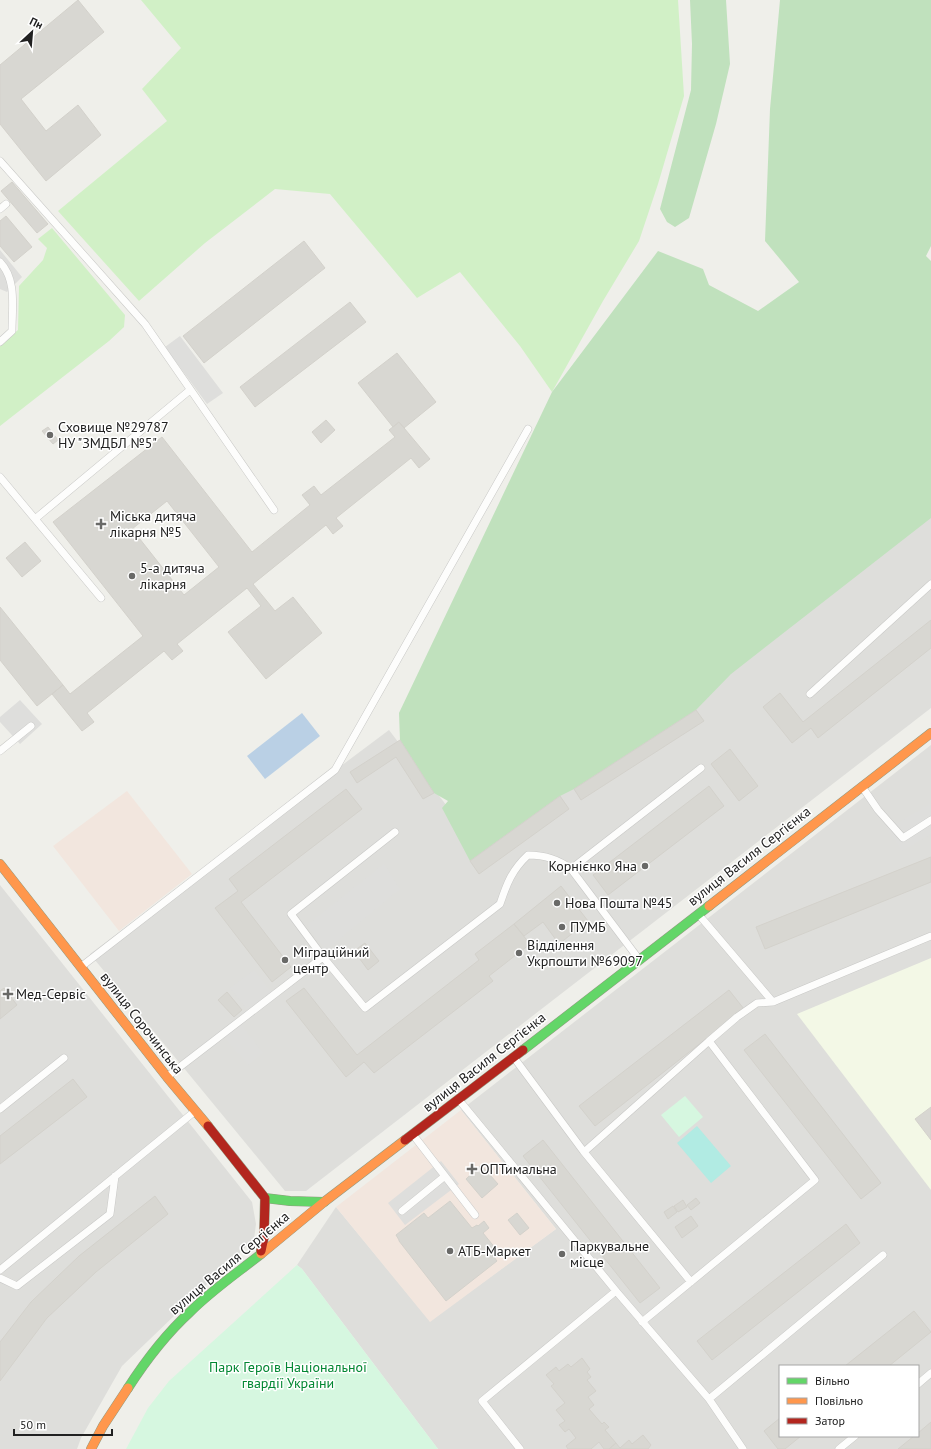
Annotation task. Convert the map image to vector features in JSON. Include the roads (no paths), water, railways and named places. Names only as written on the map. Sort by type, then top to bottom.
[{"type":"main road","name":"вулиця Василя Сергієнка","points":[[91,1449],[96,1438],[132,1382],[158,1346],[182,1319],[201,1301],[324,1202],[514,1057],[931,733]]},
{"type":"main road","name":"вулиця Сорочинська","points":[[0,864],[80,968],[265,1198]]},
{"type":"main road","points":[[261,1254],[264,1237],[265,1198],[290,1201],[324,1202]]},
{"type":"lane","points":[[0,161],[145,324],[274,510]]},
{"type":"lane","points":[[0,262],[6,268],[13,287],[12,331],[0,342]]},
{"type":"lane","points":[[35,519],[190,390]]},
{"type":"lane","points":[[80,968],[335,770],[528,429]]},
{"type":"lane","points":[[0,477],[101,598]]},
{"type":"lane","points":[[810,694],[931,584]]},
{"type":"lane","points":[[0,750],[31,726]]},
{"type":"lane","points":[[571,869],[701,768]]},
{"type":"lane","points":[[862,787],[878,810],[903,838],[931,820]]},
{"type":"lane","points":[[395,832],[292,914],[323,957],[365,1008],[500,904],[504,891],[517,865],[528,855],[551,857],[562,862],[571,869],[639,959]]},
{"type":"lane","points":[[698,914],[773,1002]]},
{"type":"lane","points":[[584,1152],[737,1017],[757,1004],[773,1002],[931,936]]},
{"type":"lane","points":[[167,1077],[323,957]]},
{"type":"lane","points":[[642,1322],[815,1180],[709,1041]]},
{"type":"lane","points":[[514,1057],[584,1152],[691,1282]]},
{"type":"lane","points":[[0,1108],[64,1058]]},
{"type":"lane","points":[[458,1099],[616,1291],[709,1399],[743,1449]]},
{"type":"lane","points":[[0,1270],[195,1111]]},
{"type":"lane","points":[[413,1134],[475,1215]]},
{"type":"lane","points":[[0,1278],[17,1286],[110,1214],[115,1176]]},
{"type":"lane","points":[[402,1211],[445,1176]]},
{"type":"lane","points":[[709,1399],[883,1255]]},
{"type":"lane","points":[[520,1449],[482,1401],[616,1291]]},
{"type":"lane","points":[[919,1383],[931,1373]]},
{"type":"lane","points":[[839,1449],[854,1437]]},
{"type":"place","name":"Сховище №29787 НУ \"ЗМДБЛ №5\"","points":[[50,435]]},
{"type":"place","name":"Міська дитяча лікарня №5","points":[[101,524]]},
{"type":"place","name":"5-а дитяча лікарня","points":[[132,576]]},
{"type":"place","name":"Корнієнко Яна","points":[[645,866]]},
{"type":"place","name":"Нова Пошта №45","points":[[557,903]]},
{"type":"place","name":"ПУМБ","points":[[562,927]]},
{"type":"place","name":"Відділення Укрпошти №69097","points":[[519,953]]},
{"type":"place","name":"Міграційний центр","points":[[285,960]]},
{"type":"place","name":"Мед-Сервіс","points":[[8,994]]},
{"type":"place","name":"ОПТимальна","points":[[472,1169]]},
{"type":"place","name":"АТБ-Маркет","points":[[450,1251]]},
{"type":"place","name":"Паркувальне місце","points":[[562,1254]]},
{"type":"park label","name":"Парк Героїв Національної гвардії України","points":[[288,1376]]}]
